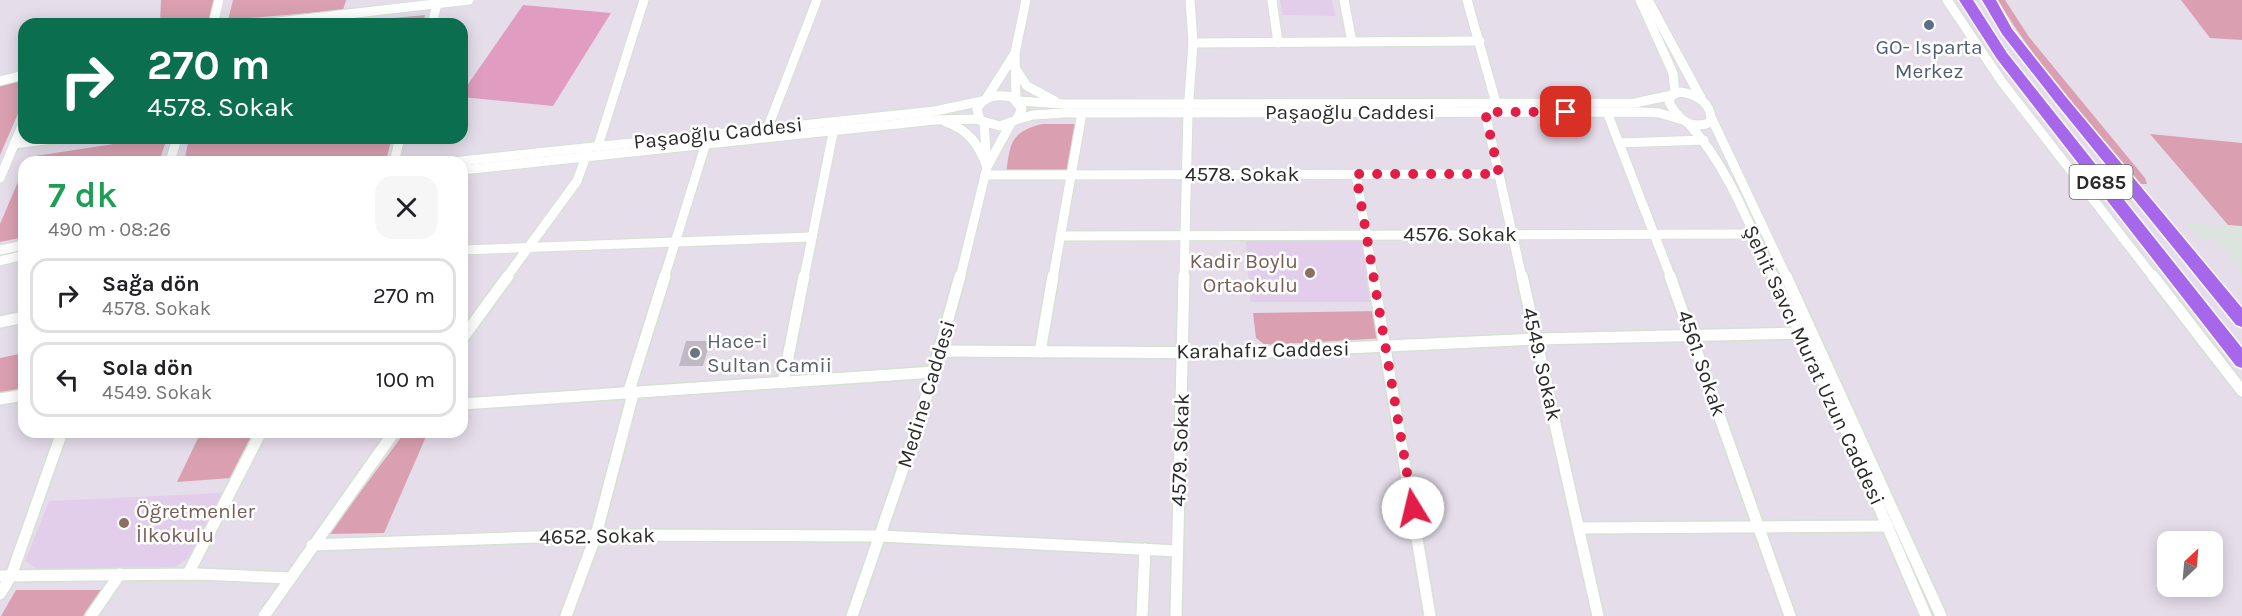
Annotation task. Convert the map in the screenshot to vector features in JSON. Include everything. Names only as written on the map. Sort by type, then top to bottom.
[{"type":"highway","name":"D685","points":[[1966,0],[2002,56],[2242,361]]},
{"type":"highway","name":"D685","points":[[1989,0],[2007,31],[2061,100],[2242,320]]},
{"type":"street","points":[[214,18],[219,0]]},
{"type":"street","points":[[309,18],[469,0]]},
{"type":"street","points":[[468,331],[577,182],[591,150],[644,0]]},
{"type":"street","points":[[768,127],[817,0]]},
{"type":"street","points":[[1015,53],[977,109],[982,121],[1000,126],[1014,122],[1022,109],[1017,100],[1015,53],[1026,0]]},
{"type":"street","name":"4579. Sokak","points":[[1176,616],[1185,235],[1193,43],[1190,0]]},
{"type":"street","points":[[1272,0],[1278,43]]},
{"type":"street","points":[[1344,0],[1352,42]]},
{"type":"street","points":[[1467,0],[1496,103]]},
{"type":"street","points":[[1640,0],[1673,73],[1671,106],[1685,122],[1703,126],[1712,119]]},
{"type":"street","name":"Şehit Savcı Murat Uzun Caddesi","points":[[1648,0],[1712,119],[1848,407],[1941,616]]},
{"type":"street","points":[[1947,0],[2009,91],[2242,391]]},
{"type":"street","points":[[434,18],[438,2]]},
{"type":"street","points":[[1193,43],[1480,40]]},
{"type":"street","points":[[1015,68],[1033,91],[1064,104]]},
{"type":"street","points":[[0,81],[18,76]]},
{"type":"street","points":[[1673,94],[1691,93],[1701,99]]},
{"type":"street","name":"Paşaoğlu Caddesi","points":[[1014,122],[1045,114],[1189,108],[1643,102],[1673,94]]},
{"type":"street","points":[[984,100],[998,95],[1017,100]]},
{"type":"street","name":"Paşaoğlu Caddesi","points":[[468,169],[591,150],[768,127],[935,111],[984,100]]},
{"type":"street","name":"Paşaoğlu Caddesi","points":[[1017,100],[1064,104],[1189,108],[1650,112],[1685,122]]},
{"type":"street","name":"4549. Sokak","points":[[1485,112],[1598,616]]},
{"type":"street","name":"4561. Sokak","points":[[1607,112],[1656,234],[1790,616]]},
{"type":"street","points":[[1040,352],[1082,113]]},
{"type":"street","points":[[934,120],[954,124],[964,129],[980,148],[986,171]]},
{"type":"street","name":"Paşaoğlu Caddesi","points":[[468,161],[706,143],[834,128],[934,120],[982,121]]},
{"type":"street","name":"Medine Caddesi","points":[[982,121],[986,171]]},
{"type":"street","name":"Medine Caddesi","points":[[852,616],[881,536],[934,372],[986,171],[1014,122]]},
{"type":"street","name":"Şehit Savcı Murat Uzun Caddesi","points":[[1685,122],[1704,140],[1720,165],[1801,333],[1926,616]]},
{"type":"street","points":[[783,383],[834,128]]},
{"type":"street","points":[[0,178],[18,135]]},
{"type":"street","points":[[1620,143],[1704,140]]},
{"type":"street","points":[[14,144],[18,143]]},
{"type":"street","points":[[566,616],[596,535],[631,394],[706,143]]},
{"type":"street","name":"4578. Sokak","points":[[986,171],[1071,174],[1499,174]]},
{"type":"street","points":[[1356,174],[1387,346],[1430,616]]},
{"type":"street","name":"4576. Sokak","points":[[1060,236],[1753,234]]},
{"type":"street","points":[[468,250],[812,237]]},
{"type":"street","points":[[0,250],[18,246]]},
{"type":"street","points":[[0,261],[18,256]]},
{"type":"street","points":[[0,322],[18,318]]},
{"type":"street","name":"Karahafız Caddesi","points":[[940,351],[1182,352],[1537,339],[1801,333]]},
{"type":"street","points":[[468,404],[934,372]]},
{"type":"street","points":[[0,399],[18,396]]},
{"type":"street","points":[[0,594],[60,438]]},
{"type":"street","points":[[188,574],[258,438]]},
{"type":"street","points":[[264,616],[312,544],[390,438]]},
{"type":"street","points":[[1579,528],[1888,526]]},
{"type":"street","name":"4652. Sokak","points":[[312,544],[596,535],[881,536],[1177,551]]},
{"type":"street","points":[[1142,616],[1145,549]]},
{"type":"street","points":[[91,616],[120,574]]},
{"type":"street","points":[[5,576],[188,574],[289,578]]},
{"type":"shaded area","points":[[161,0],[215,0],[210,18],[160,18]]},
{"type":"shaded area","points":[[233,0],[346,0],[343,10],[228,18]]},
{"type":"shaded area","points":[[1280,0],[1332,0],[1335,16],[1282,15]]},
{"type":"shaded area","points":[[1998,0],[2005,0],[2029,37],[2145,178],[2147,184],[2141,184],[2066,95],[2030,49]]},
{"type":"shaded area","points":[[2181,0],[2242,0],[2242,40],[2210,38]]},
{"type":"shaded area","points":[[523,5],[611,13],[553,106],[468,98],[468,84]]},
{"type":"shaded area","points":[[425,15],[424,18],[394,18]]},
{"type":"shaded area","points":[[18,82],[18,114],[0,155],[0,86]]},
{"type":"shaded area","points":[[1042,124],[1076,124],[1067,173],[1006,174],[1011,147],[1018,135],[1031,127]]},
{"type":"shaded area","points":[[2150,134],[2242,143],[2242,226],[2228,225]]},
{"type":"shaded area","points":[[114,144],[165,144],[161,156],[36,156]]},
{"type":"shaded area","points":[[188,144],[390,144],[387,156],[185,156]]},
{"type":"shaded area","points":[[18,182],[18,238],[0,242],[0,224]]},
{"type":"shaded area","points":[[2183,223],[2242,226],[2242,274],[2216,240],[2200,239]]},
{"type":"shaded area","name":"Kadir Boylu Ortaokulu","points":[[1361,240],[1368,245],[1376,302],[1250,302],[1246,241]]},
{"type":"shaded area","points":[[1378,311],[1386,338],[1265,345],[1256,338],[1253,313]]},
{"type":"shaded area","points":[[18,354],[18,393],[0,395],[0,358]]},
{"type":"shaded area","points":[[198,438],[252,438],[231,478],[177,482]]},
{"type":"shaded area","points":[[401,438],[425,438],[384,533],[329,534]]},
{"type":"shaded area","name":"Öğretmenler İlkokulu","points":[[223,493],[196,546],[187,559],[175,567],[37,569],[25,561],[49,501]]},
{"type":"shaded area","points":[[16,590],[102,590],[83,616],[1,616]]},
{"type":"building","name":"Hace-i Sultan Camii","points":[[686,341],[710,341],[703,366],[679,366]]},
{"type":"place","name":"GO- Isparta Merkez","points":[[1929,25]]},
{"type":"place","name":"Kadir Boylu Ortaokulu","points":[[1310,273]]},
{"type":"place","name":"Hace-i Sultan Camii","points":[[695,353]]},
{"type":"place","name":"Öğretmenler İlkokulu","points":[[124,523]]},
{"type":"route","points":[[1413,508],[1356,174],[1499,174],[1485,112],[1566,112]]}]
